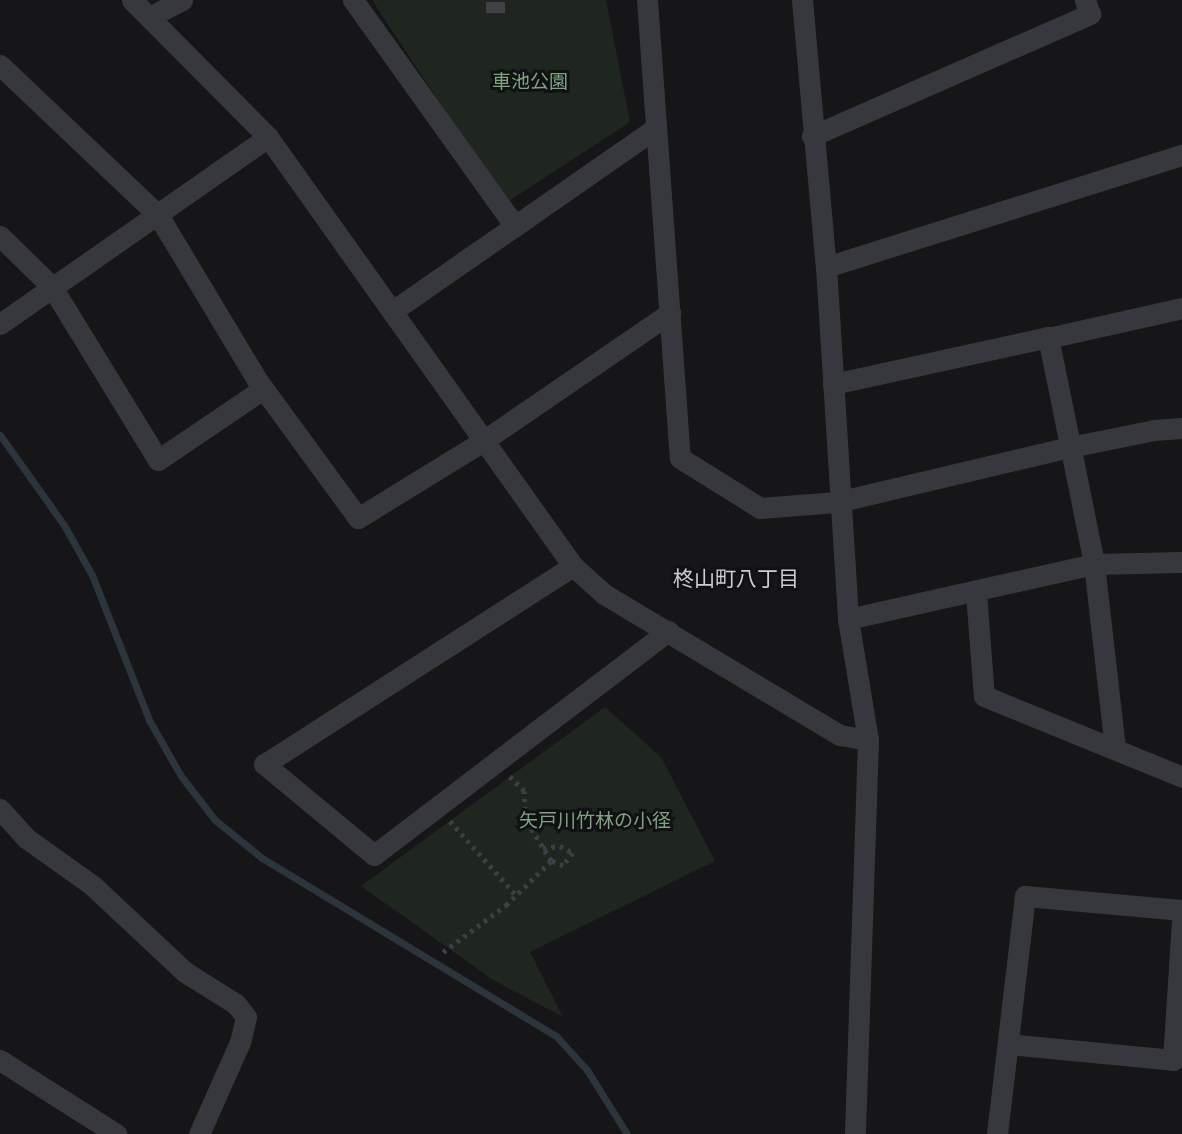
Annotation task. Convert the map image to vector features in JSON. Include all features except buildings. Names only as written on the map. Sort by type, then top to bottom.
[{"type":"street","points":[[132,0],[268,137],[394,310],[483,441],[573,566],[604,594],[840,735],[868,740]]},
{"type":"street","points":[[149,17],[182,0]]},
{"type":"street","points":[[353,0],[515,226]]},
{"type":"street","points":[[647,0],[680,458],[760,508],[838,502],[1070,447],[1182,428]]},
{"type":"street","points":[[802,0],[812,136],[826,267],[838,502],[848,619],[868,740],[855,1134]]},
{"type":"street","points":[[812,136],[1090,14],[1084,0]]},
{"type":"street","points":[[0,65],[158,215],[263,389],[358,518],[483,441],[670,313]]},
{"type":"street","points":[[394,310],[656,128]]},
{"type":"street","points":[[0,324],[268,137]]},
{"type":"street","points":[[826,267],[1182,155]]},
{"type":"street","points":[[0,236],[52,287],[158,460],[263,389]]},
{"type":"street","points":[[833,384],[1182,308]]},
{"type":"street","points":[[1048,338],[1094,564],[1115,748]]},
{"type":"street","points":[[848,619],[976,593],[1094,564],[1182,562]]},
{"type":"street","points":[[573,566],[264,764],[374,855],[668,631]]},
{"type":"street","points":[[976,593],[984,696],[1182,777]]},
{"type":"street","points":[[0,809],[26,838],[92,885],[185,972],[236,1004],[246,1017],[240,1042],[199,1134]]},
{"type":"street","points":[[997,1134],[1025,896],[1182,910]]},
{"type":"street","points":[[1008,1044],[1173,1060],[1182,922]]},
{"type":"street","points":[[0,1060],[116,1134]]},
{"type":"path","points":[[496,764],[524,791],[525,819],[551,861],[563,866],[573,853],[561,846],[543,848]]},
{"type":"path","points":[[438,807],[516,895]]},
{"type":"path","points":[[443,952],[516,895],[551,861]]},
{"type":"green space","name":"車池公園","points":[[372,0],[606,0],[630,122],[506,203]]},
{"type":"green space","name":"矢戸川竹林の小径","points":[[605,707],[661,757],[715,861],[530,952],[563,1017],[493,980],[361,886]]},
{"type":"waterway","points":[[0,435],[64,525],[92,575],[149,720],[181,776],[215,820],[262,858],[557,1037],[587,1070],[627,1134]]},
{"type":"district","name":"柊山町八丁目","points":[[736,581]]}]
